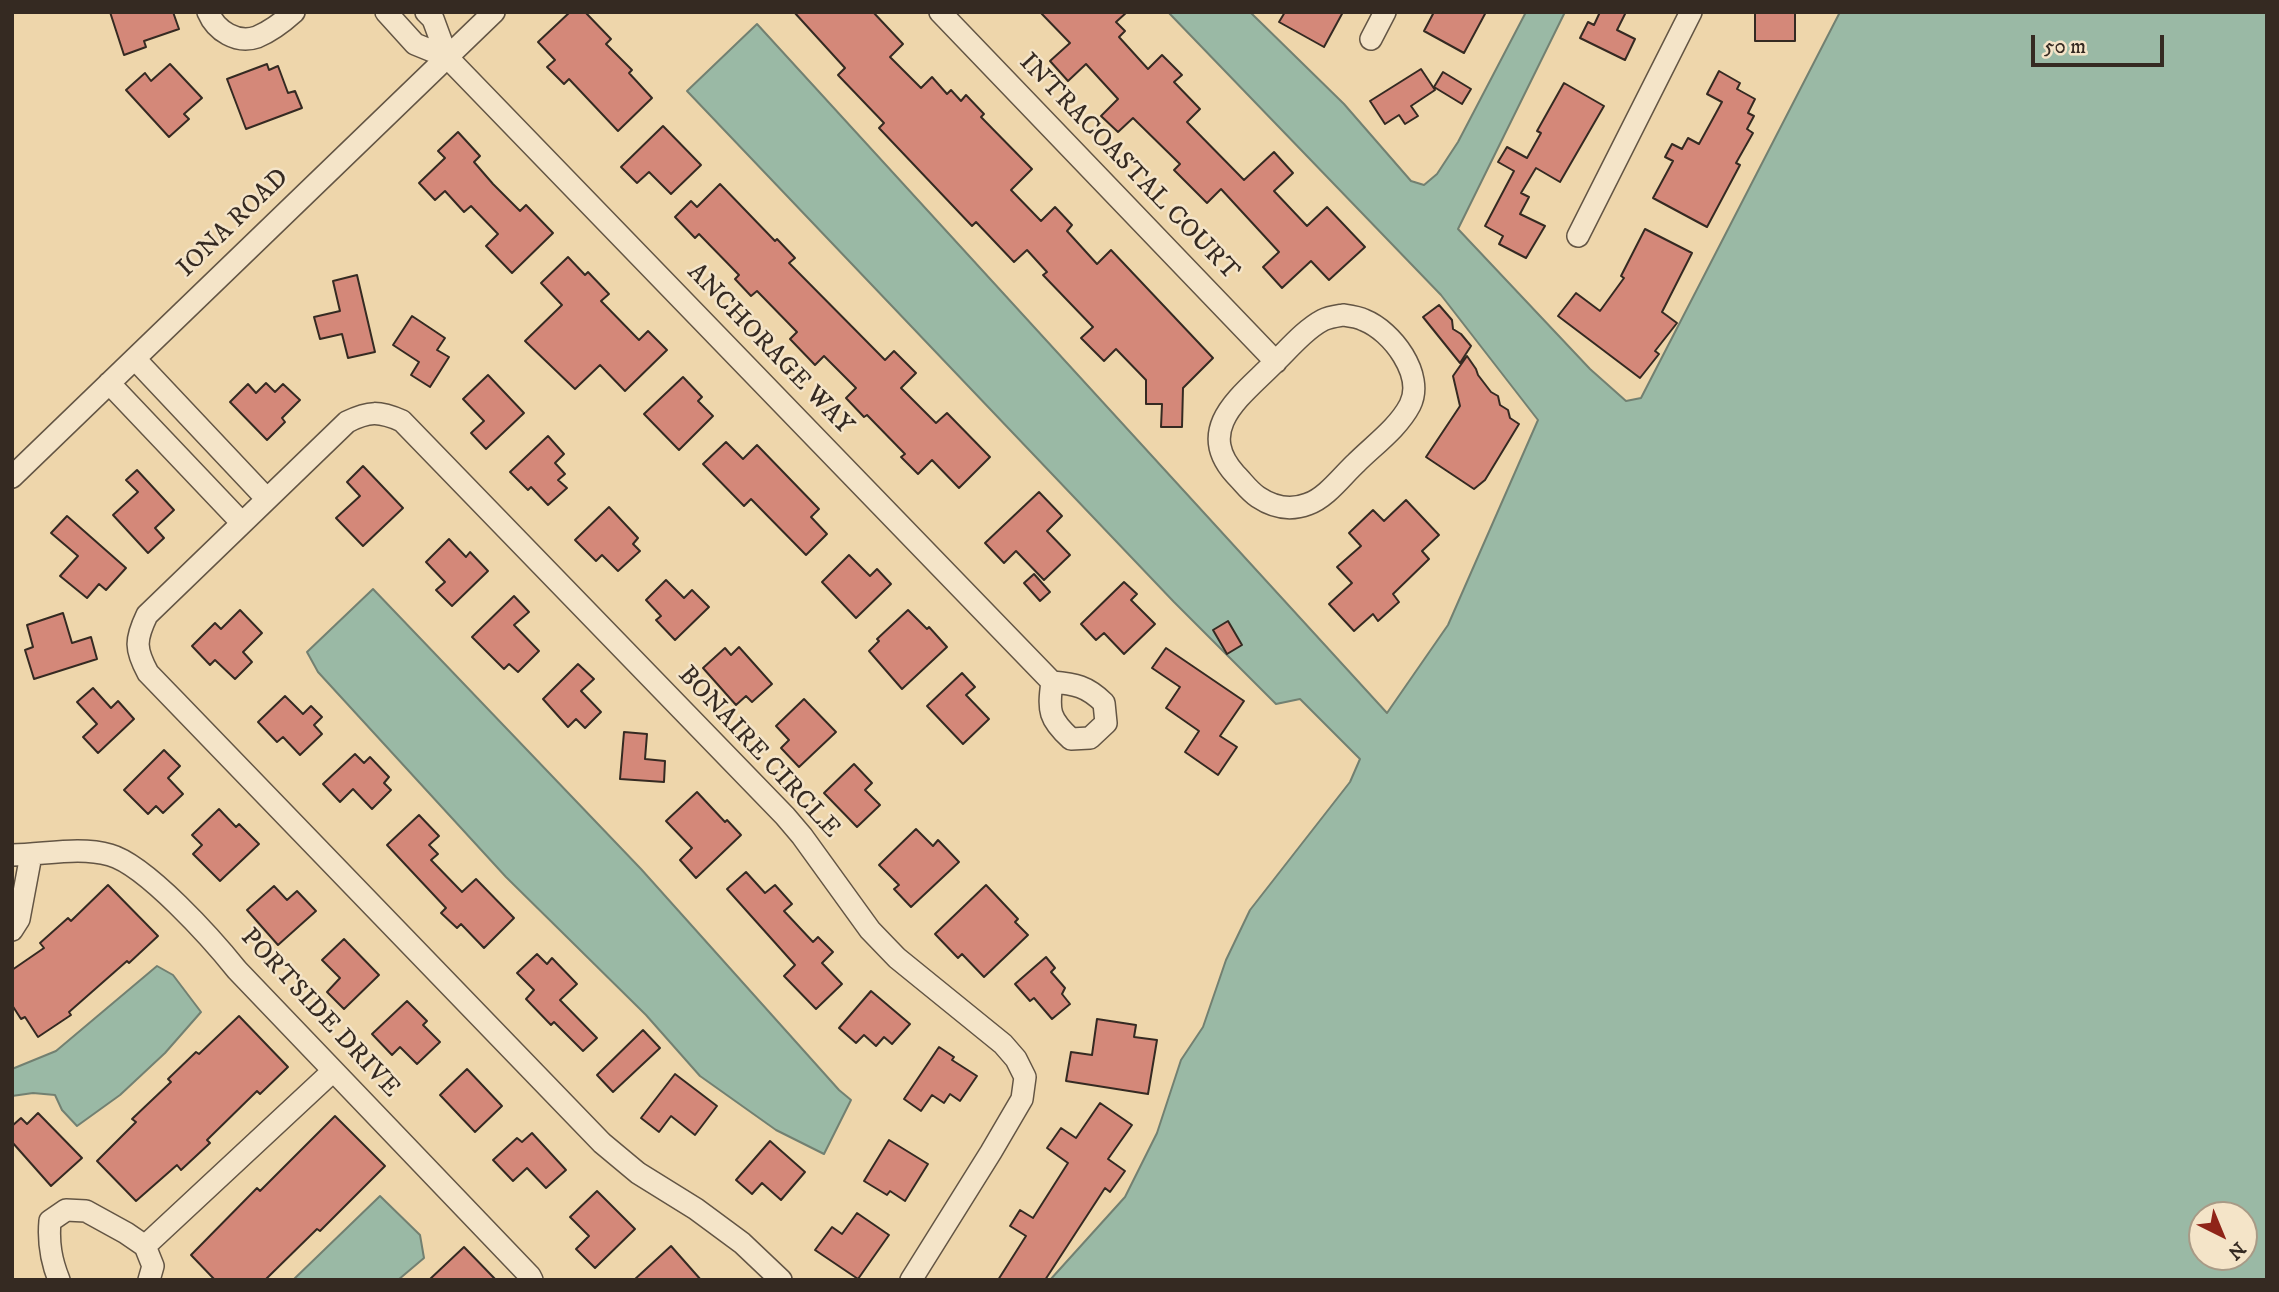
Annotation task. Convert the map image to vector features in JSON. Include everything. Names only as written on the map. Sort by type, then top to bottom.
[{"type":"street","points":[[208,12],[224,33],[238,39],[257,37],[294,12]]},
{"type":"street","points":[[386,12],[415,44],[447,58]]},
{"type":"street","points":[[426,12],[433,19],[447,58]]},
{"type":"street","name":"IONA ROAD","points":[[12,477],[494,12]]},
{"type":"street","name":"INTRACOASTAL COURT","points":[[940,12],[1276,362]]},
{"type":"street","points":[[1371,39],[1385,12]]},
{"type":"street","points":[[1578,236],[1691,12]]},
{"type":"street","name":"ANCHORAGE WAY","points":[[447,58],[1052,682]]},
{"type":"street","points":[[1343,315],[1365,320],[1381,331],[1408,361],[1415,382],[1412,402],[1400,420],[1326,492],[1310,504],[1290,508],[1270,505],[1252,493],[1226,464],[1219,445],[1220,425],[1230,406],[1276,362],[1323,320],[1343,315]]},
{"type":"street","points":[[135,359],[266,498]]},
{"type":"street","points":[[109,383],[242,522]]},
{"type":"street","name":"BONAIRE CIRCLE","points":[[781,1280],[742,1243],[696,1209],[638,1173],[602,1143],[148,673],[138,655],[138,634],[147,615],[347,422],[364,414],[384,414],[402,421],[785,816],[870,930],[897,957],[1003,1044],[1016,1059],[1025,1077],[1022,1099],[911,1280]]},
{"type":"street","name":"PORTSIDE DRIVE","points":[[12,930],[19,919],[22,855],[90,852],[110,855],[128,862],[143,873],[216,945],[532,1280]]},
{"type":"street","points":[[145,1246],[332,1071]]},
{"type":"street","points":[[60,1280],[53,1266],[48,1242],[50,1222],[66,1210],[86,1211],[145,1246],[153,1266],[149,1280]]},
{"type":"shaded area","points":[[1168,12],[1250,12],[1344,104],[1411,181],[1424,185],[1437,174],[1458,142],[1526,12],[1565,12],[1458,229],[1590,369],[1626,401],[1641,398],[1840,12],[2267,12],[2267,1280],[1050,1280],[1125,1197],[1157,1133],[1181,1060],[1203,1027],[1226,960],[1250,910],[1350,782],[1360,759],[1300,699],[1276,704],[1174,602],[687,91],[757,24],[1387,713],[1448,625],[1538,420],[1441,295]]},
{"type":"shaded area","points":[[373,589],[641,869],[839,1090],[851,1100],[824,1154],[776,1130],[700,1076],[646,1015],[506,877],[318,672],[307,652]]},
{"type":"shaded area","points":[[157,966],[173,975],[201,1012],[165,1053],[120,1095],[77,1126],[62,1110],[55,1095],[33,1093],[12,1096],[12,1069],[56,1051]]},
{"type":"shaded area","points":[[380,1196],[420,1235],[424,1258],[398,1280],[293,1280]]},
{"type":"building","points":[[110,12],[173,12],[179,29],[144,41],[146,47],[124,55]]},
{"type":"building","points":[[570,12],[585,12],[611,39],[606,44],[632,70],[629,73],[652,98],[618,131],[569,79],[564,84],[547,67],[555,60],[538,42]]},
{"type":"building","points":[[794,12],[873,12],[903,44],[890,57],[921,88],[932,77],[947,94],[951,90],[961,101],[966,95],[984,114],[981,117],[1032,169],[1011,190],[1041,221],[1055,207],[1072,225],[1067,231],[1097,264],[1111,250],[1213,358],[1183,388],[1182,427],[1161,427],[1162,404],[1146,404],[1146,380],[1116,349],[1104,361],[1081,338],[1093,327],[1043,275],[1047,272],[1027,250],[1014,262],[976,222],[972,226],[879,128],[884,123],[838,75],[845,68]]},
{"type":"building","points":[[1040,12],[1127,12],[1116,22],[1125,31],[1119,37],[1148,69],[1162,55],[1182,75],[1174,82],[1200,109],[1187,122],[1244,180],[1274,152],[1293,173],[1274,191],[1307,226],[1327,207],[1365,247],[1329,280],[1311,261],[1282,288],[1263,267],[1279,252],[1221,189],[1207,203],[1174,170],[1180,164],[1133,118],[1118,132],[1101,116],[1118,99],[1086,64],[1068,81],[1050,61],[1070,43]]},
{"type":"building","points":[[1285,12],[1343,12],[1324,47],[1279,22]]},
{"type":"building","points":[[1434,12],[1486,12],[1464,53],[1424,31]]},
{"type":"building","points":[[1600,12],[1626,12],[1617,30],[1635,39],[1625,60],[1580,38],[1588,22],[1594,25]]},
{"type":"building","points":[[1755,12],[1795,12],[1795,41],[1755,41]]},
{"type":"building","points":[[170,64],[202,98],[184,114],[189,119],[169,137],[126,90],[145,73],[151,81]]},
{"type":"building","points":[[267,64],[269,70],[278,66],[288,93],[295,91],[302,108],[246,129],[227,79]]},
{"type":"building","points":[[1421,69],[1435,90],[1411,106],[1418,116],[1405,124],[1399,115],[1385,124],[1370,101]]},
{"type":"building","points":[[1719,71],[1740,83],[1737,89],[1755,99],[1748,113],[1754,116],[1747,129],[1753,133],[1736,163],[1740,165],[1707,227],[1653,198],[1673,161],[1665,157],[1672,144],[1682,149],[1688,138],[1699,144],[1722,102],[1707,94]]},
{"type":"building","points":[[1443,72],[1471,89],[1462,104],[1434,87]]},
{"type":"building","points":[[1564,83],[1604,106],[1560,182],[1536,168],[1521,193],[1529,197],[1520,214],[1545,226],[1526,258],[1499,244],[1503,236],[1485,226],[1514,171],[1498,162],[1507,147],[1527,158],[1541,133],[1537,131]]},
{"type":"building","points":[[663,126],[701,165],[671,194],[649,172],[637,183],[621,167]]},
{"type":"building","points":[[458,132],[480,156],[474,162],[493,184],[520,211],[526,205],[553,233],[512,273],[486,246],[498,234],[471,206],[464,212],[445,191],[435,200],[419,183],[445,158],[438,151]]},
{"type":"building","points":[[720,184],[795,258],[789,263],[885,360],[894,351],[916,373],[901,388],[936,423],[947,413],[990,457],[959,488],[932,460],[918,474],[901,457],[905,454],[867,415],[864,417],[846,398],[856,388],[824,356],[815,365],[790,339],[797,332],[757,291],[751,296],[735,279],[739,275],[699,234],[695,238],[675,217],[691,201],[697,207]]},
{"type":"building","points":[[1645,229],[1692,253],[1662,312],[1677,323],[1655,351],[1659,354],[1640,378],[1558,316],[1576,293],[1600,311],[1624,278],[1621,276]]},
{"type":"building","points":[[568,257],[585,275],[588,272],[609,294],[601,301],[639,340],[648,331],[667,350],[625,391],[600,365],[575,389],[525,341],[562,305],[541,283]]},
{"type":"building","points":[[357,275],[375,352],[348,358],[342,334],[320,339],[314,317],[340,311],[333,281]]},
{"type":"building","points":[[1439,305],[1452,320],[1453,329],[1471,346],[1460,363],[1423,317]]},
{"type":"building","points":[[412,316],[445,338],[437,350],[449,357],[430,387],[411,375],[419,362],[393,345]]},
{"type":"building","points":[[1467,356],[1491,392],[1498,396],[1500,405],[1508,410],[1510,418],[1519,424],[1485,480],[1474,489],[1426,457],[1460,406],[1453,376]]},
{"type":"building","points":[[488,375],[524,413],[486,449],[471,433],[484,421],[463,399]]},
{"type":"building","points":[[683,377],[702,397],[698,401],[713,416],[679,450],[644,414]]},
{"type":"building","points":[[266,383],[275,392],[283,384],[300,400],[282,418],[285,422],[267,440],[230,402],[248,384],[256,393]]},
{"type":"building","points":[[548,436],[564,454],[555,463],[565,474],[558,480],[567,488],[548,505],[531,487],[528,490],[510,472]]},
{"type":"building","points":[[726,442],[743,459],[757,445],[819,509],[811,517],[827,534],[806,555],[751,499],[744,506],[703,464]]},
{"type":"building","points":[[363,466],[403,508],[363,546],[336,518],[360,496],[347,482]]},
{"type":"building","points":[[137,470],[174,510],[155,528],[164,538],[148,553],[113,515],[138,492],[126,480]]},
{"type":"building","points":[[1039,492],[1062,516],[1047,531],[1070,555],[1044,580],[1016,551],[1004,563],[985,543]]},
{"type":"building","points":[[1406,500],[1439,535],[1422,551],[1429,559],[1393,594],[1399,602],[1378,621],[1373,614],[1354,631],[1329,604],[1352,583],[1337,567],[1361,546],[1349,533],[1373,510],[1384,521]]},
{"type":"building","points":[[609,507],[638,538],[633,544],[640,551],[618,571],[602,555],[596,561],[575,540]]},
{"type":"building","points":[[67,516],[126,568],[106,590],[99,584],[87,598],[60,576],[78,556],[51,533]]},
{"type":"building","points":[[449,539],[466,557],[470,552],[488,571],[452,606],[436,590],[445,582],[426,562]]},
{"type":"building","points":[[849,555],[870,576],[877,569],[891,584],[856,618],[822,582]]},
{"type":"building","points":[[1034,574],[1050,592],[1040,601],[1024,583]]},
{"type":"building","points":[[666,580],[684,598],[692,590],[709,607],[675,640],[656,620],[661,616],[646,600]]},
{"type":"building","points":[[1124,582],[1137,594],[1131,600],[1155,624],[1124,654],[1104,633],[1096,640],[1081,624]]},
{"type":"building","points":[[514,596],[529,612],[514,625],[539,651],[518,672],[509,664],[504,669],[472,637]]},
{"type":"building","points":[[240,610],[262,633],[243,652],[252,662],[235,679],[215,660],[210,665],[192,646],[215,623],[221,629]]},
{"type":"building","points":[[908,610],[927,629],[929,627],[947,647],[902,689],[869,651],[879,641],[877,639]]},
{"type":"building","points":[[63,613],[72,643],[91,637],[97,659],[34,679],[25,650],[33,647],[27,625]]},
{"type":"building","points":[[1228,621],[1242,645],[1227,654],[1213,630]]},
{"type":"building","points":[[739,647],[772,684],[752,702],[746,696],[736,705],[703,668],[725,648],[731,655]]},
{"type":"building","points":[[1166,648],[1244,701],[1220,736],[1237,747],[1218,775],[1185,752],[1199,731],[1166,708],[1180,687],[1152,668]]},
{"type":"building","points":[[578,664],[594,679],[581,691],[601,712],[585,728],[576,719],[568,727],[543,699]]},
{"type":"building","points":[[962,673],[975,687],[966,695],[989,719],[963,744],[927,706]]},
{"type":"building","points":[[93,688],[111,708],[118,701],[134,719],[98,753],[83,737],[97,724],[77,702]]},
{"type":"building","points":[[285,696],[303,714],[311,706],[322,717],[314,725],[322,734],[300,755],[283,737],[277,742],[258,722]]},
{"type":"building","points":[[804,699],[836,732],[799,767],[781,748],[789,740],[776,726]]},
{"type":"building","points":[[624,732],[647,734],[645,759],[665,761],[664,782],[620,779]]},
{"type":"building","points":[[164,750],[180,766],[168,778],[183,794],[163,813],[156,806],[148,814],[124,790]]},
{"type":"building","points":[[355,754],[364,763],[370,757],[389,777],[384,783],[391,790],[372,809],[353,789],[340,802],[323,784]]},
{"type":"building","points":[[854,764],[872,783],[865,790],[880,805],[857,827],[824,793]]},
{"type":"building","points":[[697,792],[741,835],[696,878],[680,860],[692,848],[666,821]]},
{"type":"building","points":[[219,809],[236,827],[239,824],[259,844],[220,881],[193,854],[202,845],[192,835]]},
{"type":"building","points":[[419,815],[439,836],[429,845],[438,854],[431,860],[462,892],[476,879],[514,918],[484,948],[461,924],[457,928],[441,913],[446,908],[387,845]]},
{"type":"building","points":[[916,829],[933,846],[938,840],[959,862],[911,907],[894,889],[899,885],[879,865]]},
{"type":"building","points":[[746,872],[765,893],[775,885],[792,904],[784,911],[813,942],[818,937],[833,952],[822,963],[842,984],[816,1009],[784,976],[795,965],[727,889]]},
{"type":"building","points":[[108,885],[158,936],[69,1012],[71,1015],[38,1037],[25,1017],[21,1019],[12,1005],[12,970],[44,948],[40,943],[68,918],[71,921]]},
{"type":"building","points":[[986,885],[1018,919],[1015,922],[1028,935],[984,977],[962,954],[958,958],[935,934]]},
{"type":"building","points":[[274,886],[287,900],[297,891],[316,911],[278,945],[247,910]]},
{"type":"building","points":[[344,939],[379,975],[344,1009],[327,992],[340,978],[322,960]]},
{"type":"building","points":[[537,954],[547,964],[552,958],[577,984],[560,1000],[597,1038],[583,1051],[554,1022],[551,1025],[526,999],[534,990],[517,973]]},
{"type":"building","points":[[1046,957],[1055,968],[1051,972],[1065,988],[1062,994],[1070,1004],[1052,1019],[1034,998],[1030,1001],[1015,984]]},
{"type":"building","points":[[871,991],[910,1024],[892,1044],[884,1037],[876,1046],[864,1035],[856,1043],[839,1028]]},
{"type":"building","points":[[407,1001],[427,1021],[423,1025],[440,1042],[417,1064],[400,1047],[392,1055],[372,1034]]},
{"type":"building","points":[[239,1016],[288,1067],[260,1094],[257,1091],[207,1140],[210,1143],[181,1170],[177,1165],[136,1201],[97,1161],[136,1122],[132,1119],[171,1082],[168,1079]]},
{"type":"building","points":[[1097,1019],[1136,1025],[1134,1037],[1157,1040],[1148,1094],[1066,1081],[1071,1052],[1092,1055]]},
{"type":"building","points":[[643,1030],[660,1048],[613,1092],[597,1075]]},
{"type":"building","points":[[939,1047],[954,1057],[952,1060],[977,1076],[960,1101],[950,1094],[944,1103],[932,1095],[921,1111],[904,1099]]},
{"type":"building","points":[[467,1069],[502,1106],[475,1132],[440,1095]]},
{"type":"building","points":[[675,1074],[717,1106],[695,1135],[671,1116],[659,1132],[641,1118]]},
{"type":"building","points":[[1100,1103],[1132,1125],[1108,1159],[1125,1171],[1110,1192],[1105,1188],[1045,1280],[998,1280],[1026,1236],[1010,1226],[1020,1210],[1033,1218],[1068,1163],[1047,1148],[1061,1128],[1076,1138]]},
{"type":"building","points":[[38,1113],[82,1158],[51,1186],[12,1142],[12,1126],[21,1118],[27,1124]]},
{"type":"building","points":[[335,1116],[385,1166],[320,1231],[317,1229],[265,1280],[215,1280],[191,1255],[257,1188],[260,1191]]},
{"type":"building","points":[[532,1133],[566,1170],[546,1188],[527,1168],[513,1181],[493,1160],[517,1138],[522,1142]]},
{"type":"building","points":[[889,1140],[928,1164],[905,1201],[890,1191],[887,1195],[864,1181]]},
{"type":"building","points":[[770,1141],[805,1172],[781,1200],[762,1183],[752,1194],[736,1180]]},
{"type":"building","points":[[597,1191],[635,1229],[595,1268],[576,1249],[589,1236],[570,1217]]},
{"type":"building","points":[[857,1213],[889,1235],[858,1279],[815,1250],[832,1227],[842,1234]]},
{"type":"building","points":[[671,1246],[701,1280],[634,1280]]},
{"type":"building","points":[[464,1247],[496,1280],[429,1280]]}]
